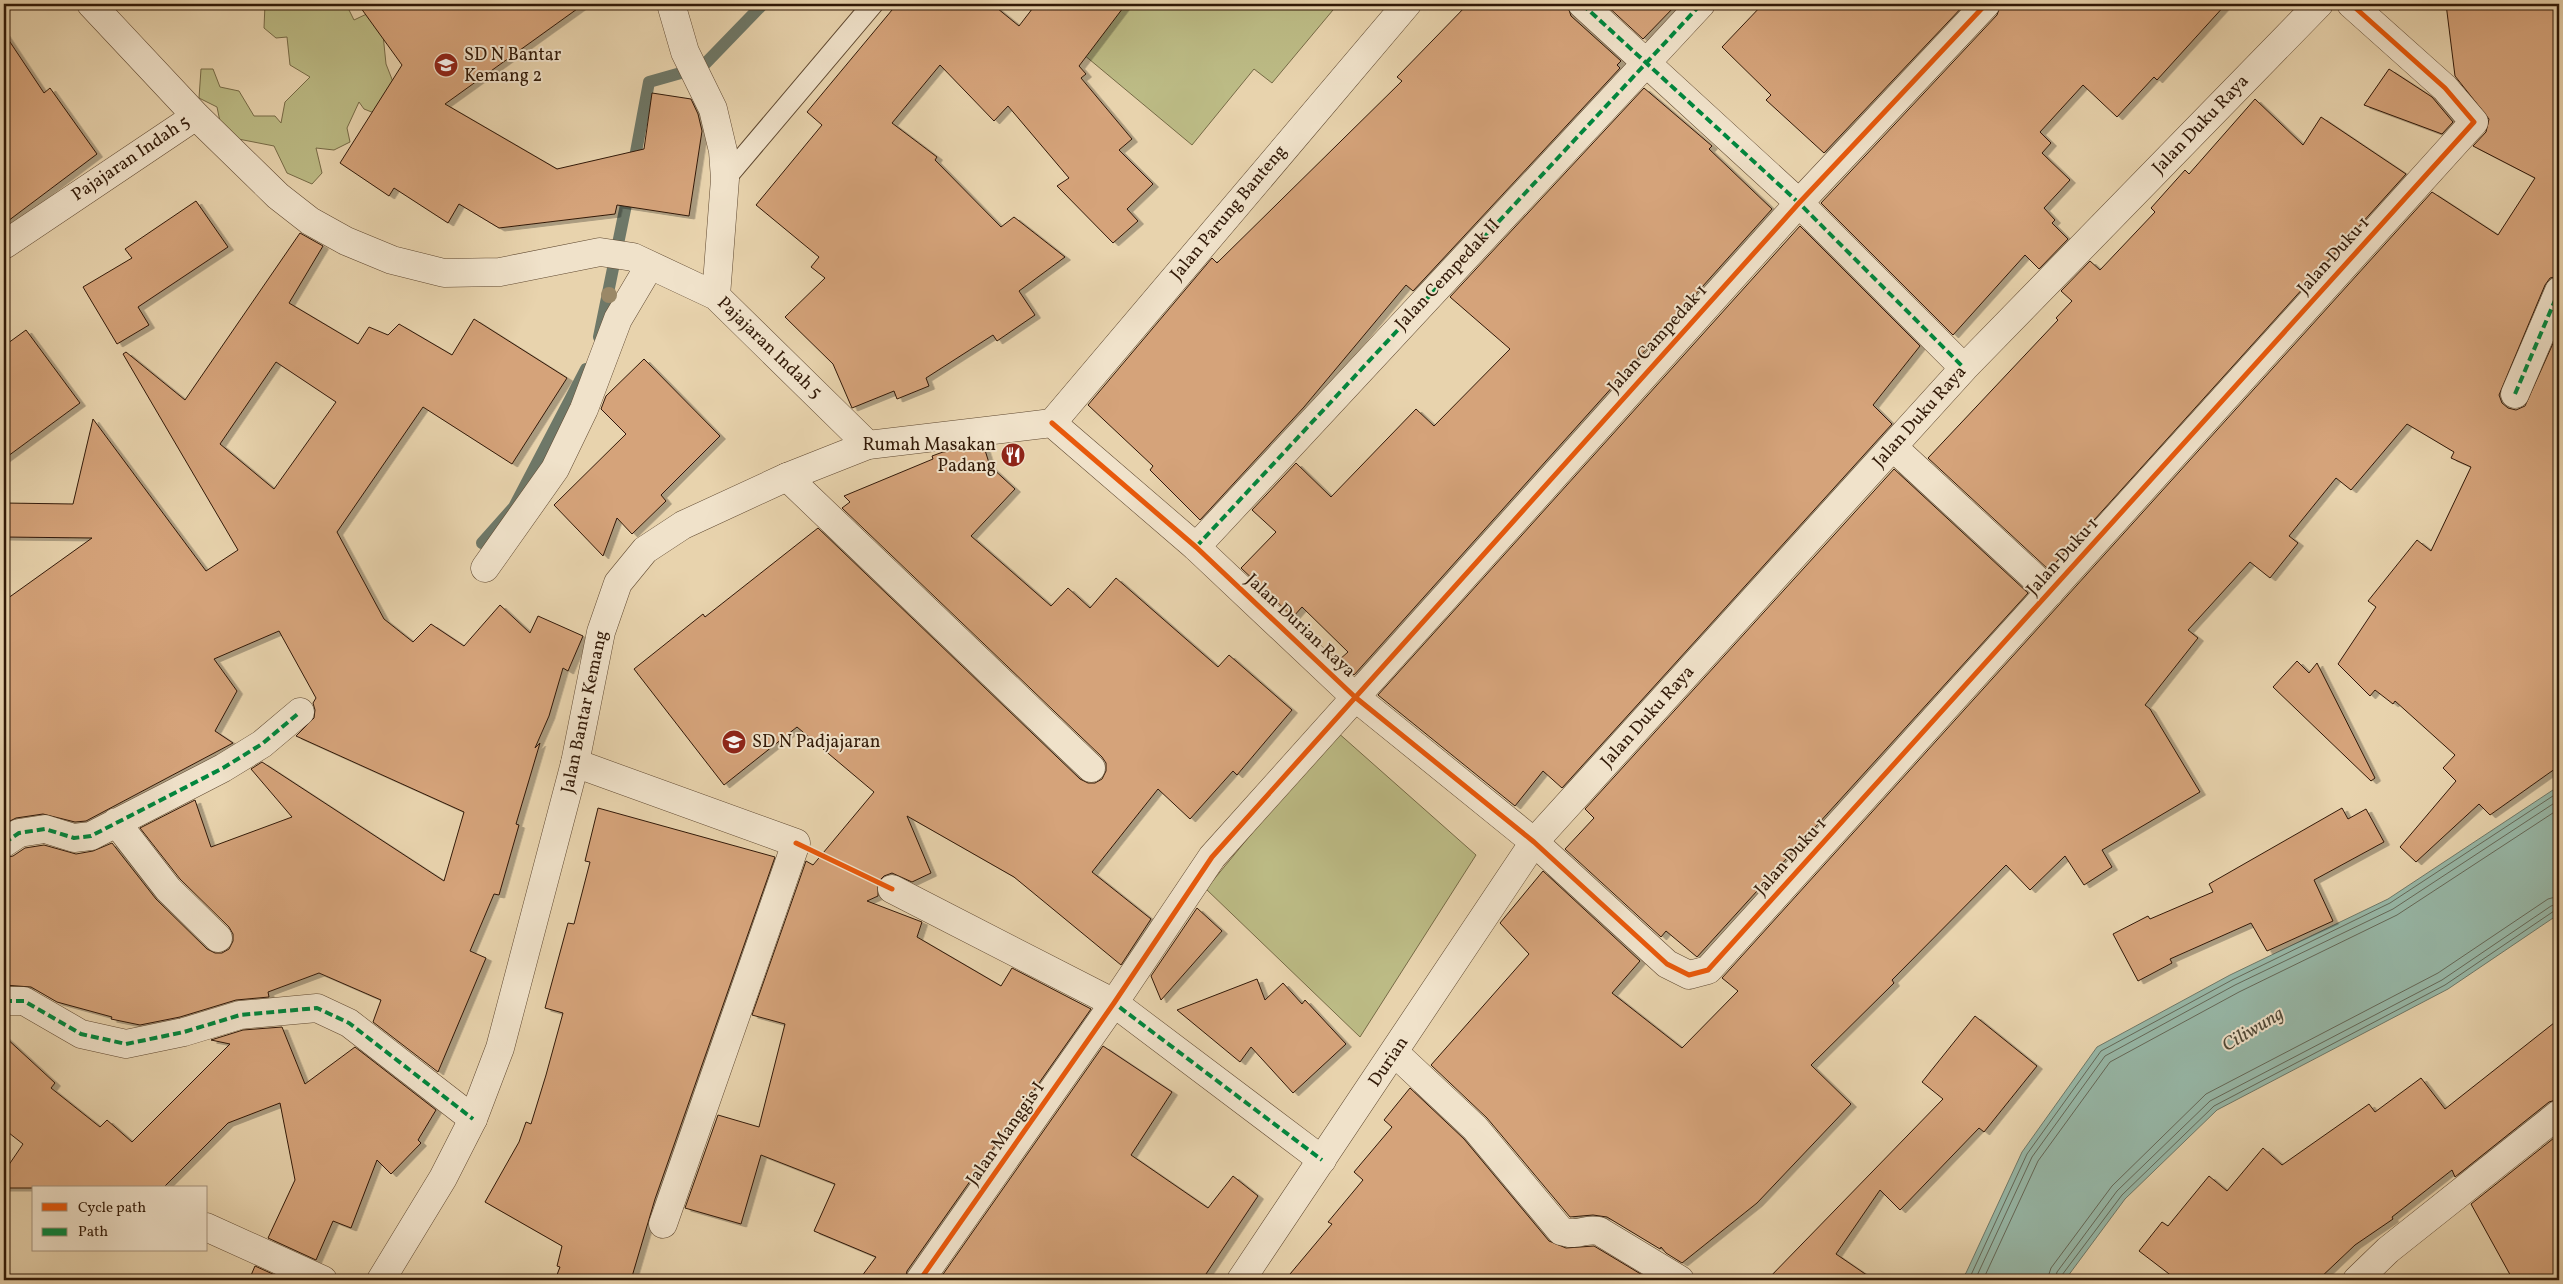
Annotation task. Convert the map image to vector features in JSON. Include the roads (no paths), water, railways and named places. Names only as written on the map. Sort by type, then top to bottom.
[{"type":"street","points":[[91,4],[196,116]]},
{"type":"street","points":[[671,4],[690,64],[713,109],[723,151],[725,179],[716,296]]},
{"type":"street","name":"Jalan Parung Banteng","points":[[1052,423],[1406,4]]},
{"type":"street","points":[[1582,4],[1799,204],[1964,368]]},
{"type":"street","name":"Jalan Cempedak II","points":[[1196,547],[1702,4]]},
{"type":"street","name":"Jalan Campedak 1","points":[[1114,1003],[1212,857],[1799,204],[1986,4]]},
{"type":"street","name":"Jalan Duku Raya","points":[[1534,842],[1964,368],[2319,4]]},
{"type":"street","name":"Jalan Duku 1","points":[[1534,842],[1667,964],[1689,974],[1708,970],[2474,122],[2445,88],[2351,4]]},
{"type":"street","name":"Pajajaran Indah 5","points":[[4,245],[196,116],[278,196],[310,221],[346,241],[392,260],[444,273],[500,272],[600,252],[641,261],[716,296],[868,445]]},
{"type":"street","points":[[485,568],[555,469],[584,409],[641,261]]},
{"type":"street","points":[[2515,394],[2559,291]]},
{"type":"street","name":"Jalan Bantar Kemang","points":[[381,1280],[443,1178],[473,1119],[500,1048],[575,763],[601,632],[618,583],[646,550],[683,526],[786,477],[868,445],[1052,423]]},
{"type":"street","name":"Jalan Durian Raya","points":[[1052,423],[1196,547],[1355,697],[1534,842]]},
{"type":"street","points":[[1893,446],[2050,592]]},
{"type":"street","points":[[786,477],[1091,768]]},
{"type":"street","points":[[4,843],[19,833],[45,829],[74,838],[91,836],[223,768],[262,744],[300,712]]},
{"type":"street","points":[[575,763],[796,843],[663,1224]]},
{"type":"street","points":[[116,822],[168,889],[218,938]]},
{"type":"street","name":"Durian","points":[[1241,1280],[1394,1054],[1534,842]]},
{"type":"street","points":[[892,889],[1114,1003],[1322,1160]]},
{"type":"street","points":[[4,1001],[24,1002],[81,1034],[126,1044],[184,1032],[240,1015],[317,1008],[349,1023],[473,1119]]},
{"type":"street","name":"Jalan Manggis I","points":[[920,1280],[1114,1003]]},
{"type":"street","points":[[1394,1054],[1475,1128],[1561,1231],[1575,1235],[1590,1230],[1599,1232],[1680,1280]]},
{"type":"street","points":[[2357,1280],[2388,1250],[2559,1114]]},
{"type":"street","points":[[208,1228],[323,1280]]},
{"type":"lane","points":[[725,179],[873,4]]},
{"type":"water","name":"Ciliwung","points":[[2559,786],[2559,914],[2448,989],[2217,1110],[2125,1199],[2065,1280],[1959,1280],[1966,1273],[2022,1152],[2097,1047],[2230,975],[2388,899]]},
{"type":"waterway","points":[[633,168],[649,82],[702,67],[763,4]]},
{"type":"waterway","points":[[599,337],[629,190]]},
{"type":"waterway","points":[[482,543],[514,507],[586,369]]},
{"type":"place","name":"SD N Bantar Kemang 2","points":[[446,65]]},
{"type":"place","name":"Rumah Masakan Padang","points":[[1013,455]]},
{"type":"place","name":"SD N Padjajaran","points":[[734,742]]}]
